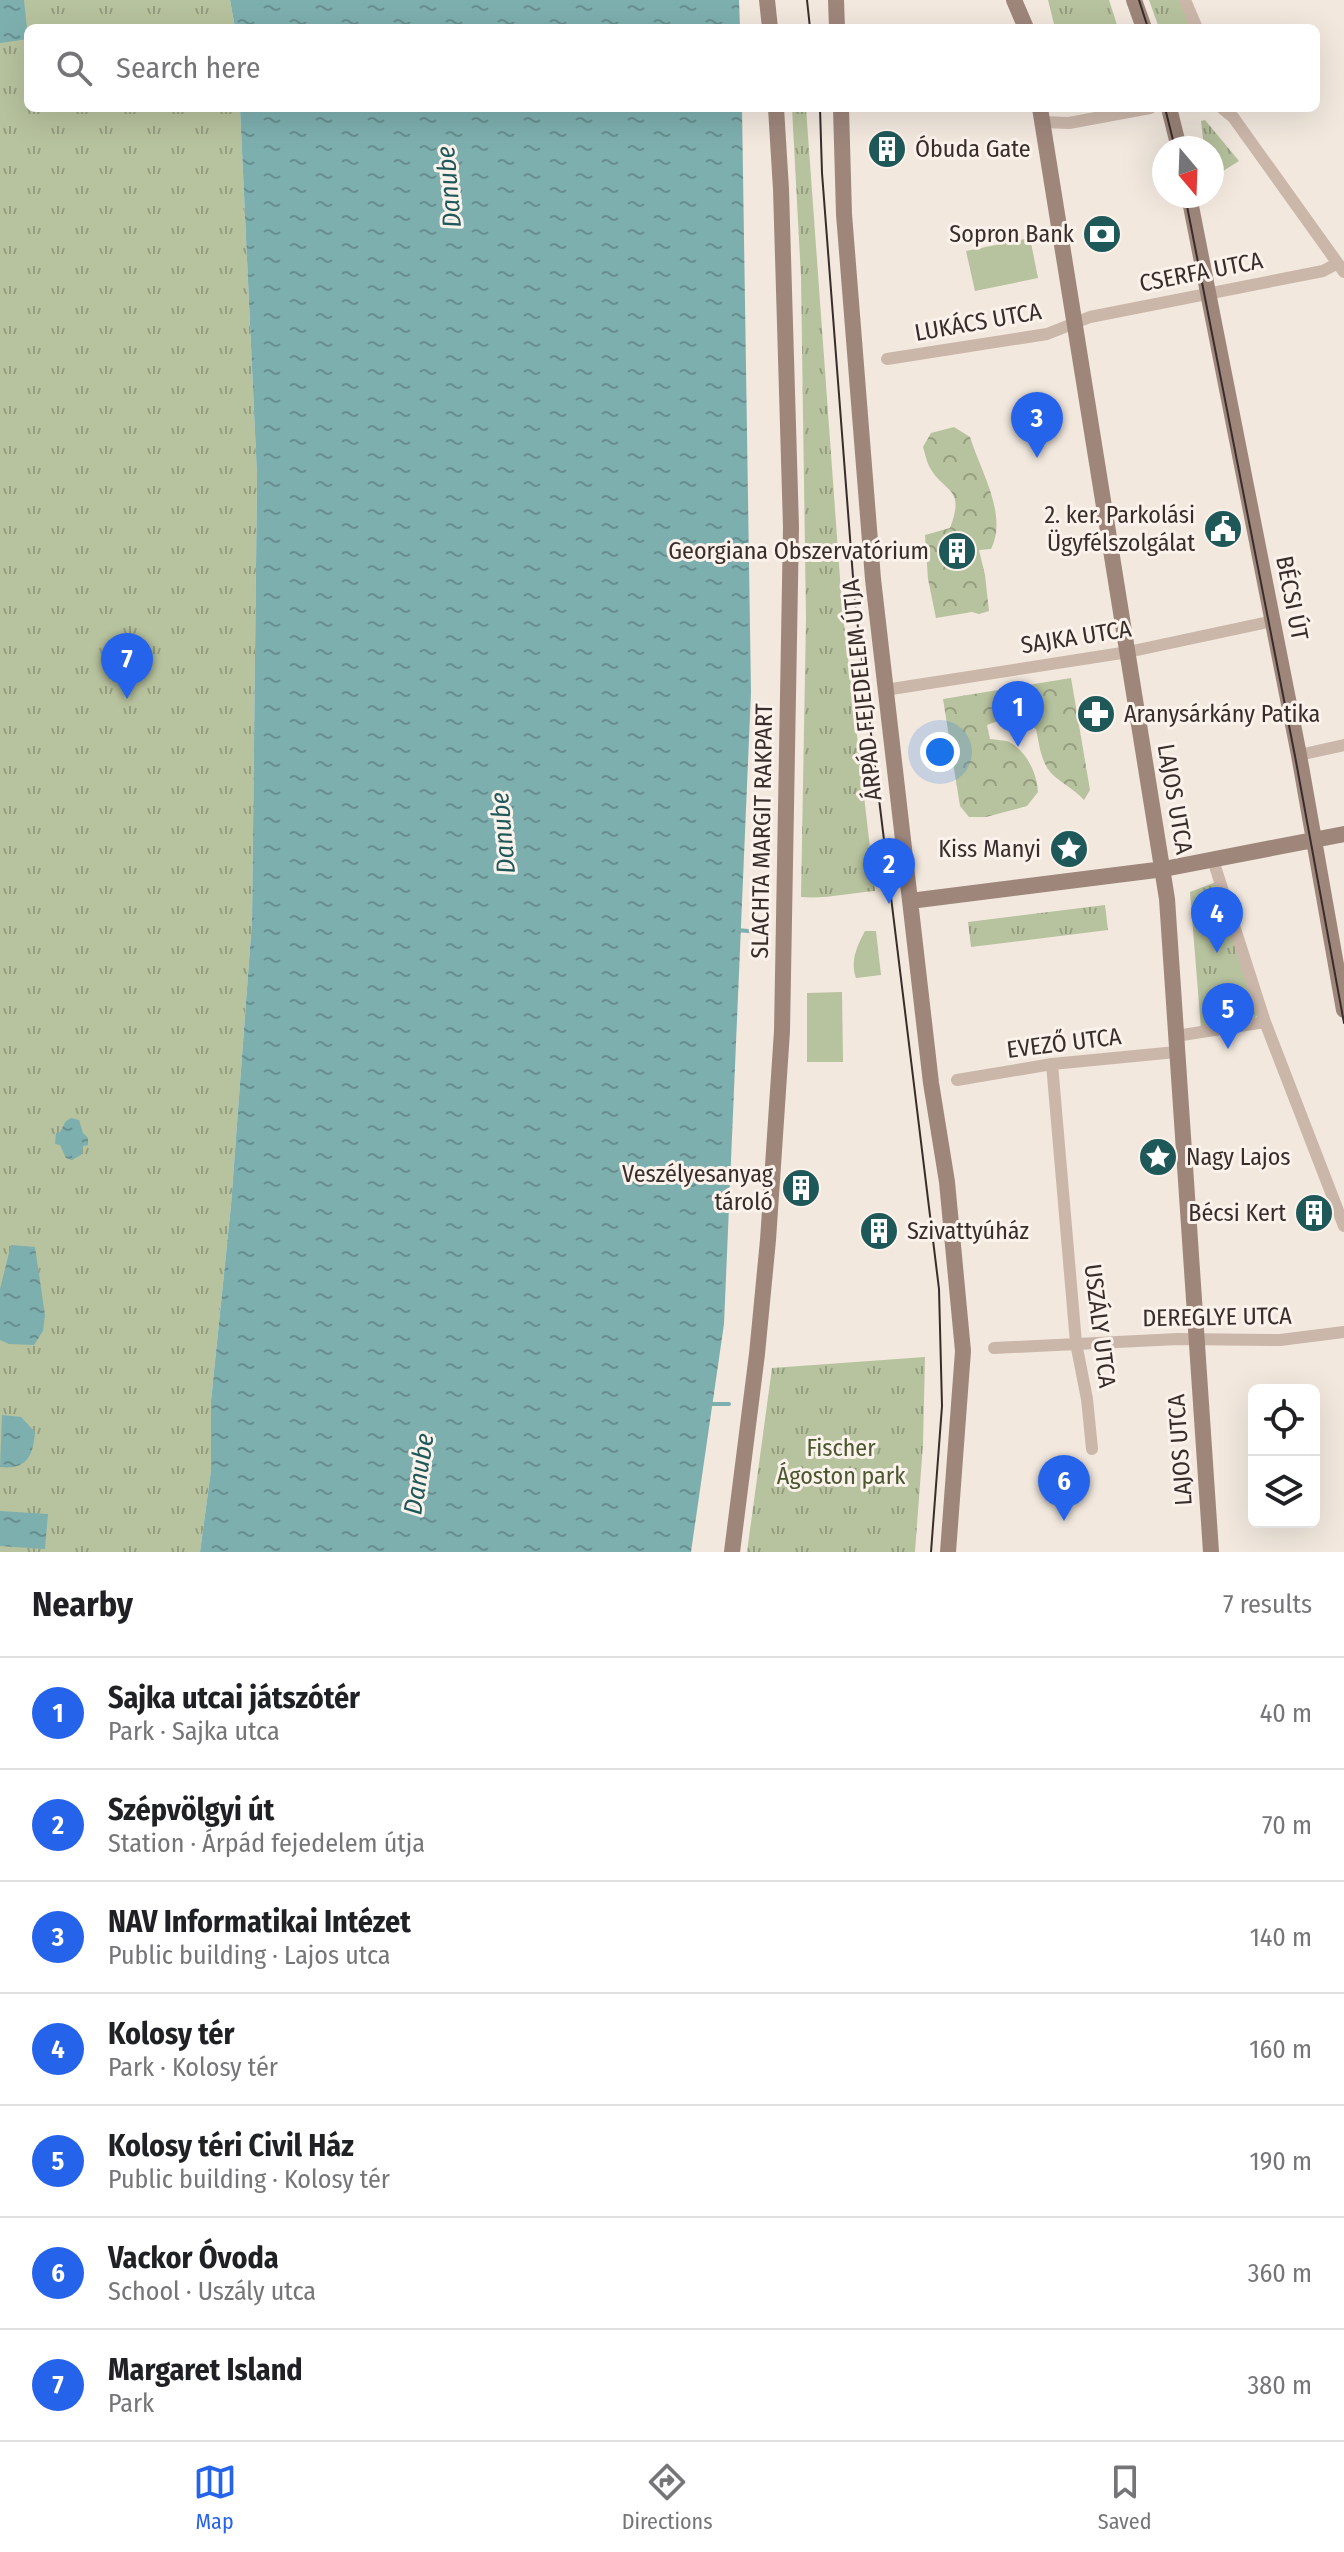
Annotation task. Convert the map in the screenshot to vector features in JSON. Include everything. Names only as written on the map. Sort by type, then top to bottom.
[{"type":"main road","points":[[767,0],[770,24]]},
{"type":"main road","points":[[836,0],[837,24]]},
{"type":"main road","points":[[1014,0],[1025,24]]},
{"type":"main road","points":[[1027,0],[1027,24]]},
{"type":"main road","points":[[1134,0],[1143,24]]},
{"type":"main road","name":"SLACHTA MARGIT RAKPART","points":[[732,1552],[768,1240],[783,987],[791,527],[776,112]]},
{"type":"main road","name":"ÁRPÁD FEJEDELEM ÚTJA","points":[[841,112],[844,214],[873,579],[931,1083],[947,1182],[963,1351],[948,1552]]},
{"type":"main road","points":[[1170,112],[1176,136]]},
{"type":"main road","name":"LAJOS UTCA","points":[[1041,115],[1141,747],[1164,869],[1171,933],[1211,1552]]},
{"type":"main road","name":"BÉCSI ÚT","points":[[1191,208],[1299,755],[1344,1010]]},
{"type":"main road","points":[[910,901],[1164,869],[1344,834]]},
{"type":"street","points":[[1185,0],[1195,24]]},
{"type":"street","points":[[1041,115],[1069,123],[1128,112]]},
{"type":"street","points":[[1232,112],[1340,268]]},
{"type":"street","name":"CSERFA UTCA","points":[[1075,323],[1090,317],[1340,268]]},
{"type":"street","name":"LUKÁCS UTCA","points":[[887,359],[1047,334],[1075,323]]},
{"type":"street","name":"SAJKA UTCA","points":[[885,690],[1128,652],[1273,621]]},
{"type":"street","points":[[1299,755],[1344,745]]},
{"type":"street","points":[[1213,860],[1265,1022],[1344,1226]]},
{"type":"street","name":"EVEZŐ UTCA","points":[[957,1080],[1176,1044],[1265,1022]]},
{"type":"street","name":"USZÁLY UTCA","points":[[1052,1064],[1076,1343],[1087,1399],[1092,1449]]},
{"type":"street","name":"DEREGLYE UTCA","points":[[994,1348],[1076,1343],[1280,1340],[1340,1332]]},
{"type":"green space","points":[[0,0],[230,0],[234,24],[24,24],[24,112],[240,112],[257,476],[252,921],[231,1205],[211,1401],[211,1470],[200,1552],[0,1552]]},
{"type":"green space","points":[[1048,0],[1109,0],[1117,24],[1054,24]]},
{"type":"green space","points":[[1149,0],[1180,0],[1190,24],[1158,24]]},
{"type":"green space","points":[[792,112],[806,112],[842,606],[875,891],[820,897],[801,897],[806,618],[801,277]]},
{"type":"green space","points":[[1205,120],[1218,136],[1203,136],[1201,121]]},
{"type":"green space","points":[[1224,143],[1239,161],[1224,170]]},
{"type":"green space","points":[[1030,238],[1038,278],[975,291],[966,251]]},
{"type":"green space","points":[[954,427],[970,437],[995,508],[995,536],[991,549],[979,550],[989,611],[936,618],[928,579],[925,535],[950,528],[956,505],[951,492],[929,466],[923,447],[931,433]]},
{"type":"green space","points":[[1071,678],[1090,790],[1084,800],[1048,769],[1036,729],[1009,717],[987,725],[990,739],[1009,742],[1021,751],[1036,778],[1038,792],[1027,806],[986,817],[969,817],[960,806],[943,699]]},
{"type":"green space","points":[[1216,882],[1259,1013],[1253,1020],[1201,1029],[1190,892]]},
{"type":"green space","points":[[1105,905],[1108,930],[971,947],[968,922]]},
{"type":"green space","points":[[865,931],[876,931],[881,975],[856,978],[854,960]]},
{"type":"green space","points":[[842,992],[843,1062],[807,1062],[807,993]]},
{"type":"green space","name":"Fischer Ágoston park","points":[[925,1357],[923,1444],[915,1552],[747,1552],[772,1368]]},
{"type":"water","points":[[0,0],[24,0],[26,24],[24,24],[24,40],[0,43]]},
{"type":"water","points":[[230,0],[739,0],[740,24],[234,24]]},
{"type":"water","name":"Danube","points":[[240,112],[742,112],[751,692],[724,1324],[691,1552],[200,1552],[211,1470],[211,1401],[231,1205],[252,921],[257,476]]},
{"type":"water","points":[[71,1118],[79,1120],[88,1138],[88,1145],[83,1146],[81,1155],[72,1160],[66,1158],[60,1145],[55,1144],[56,1133]]},
{"type":"water","points":[[11,1245],[35,1247],[45,1315],[43,1331],[34,1345],[9,1344],[0,1340],[0,1289]]},
{"type":"water","points":[[2,1415],[21,1417],[35,1432],[27,1460],[17,1466],[0,1467]]},
{"type":"water","points":[[0,1511],[48,1514],[45,1549],[0,1546]]},
{"type":"waterway","points":[[737,930],[759,932]]},
{"type":"waterway","points":[[707,1404],[729,1404]]},
{"type":"tram line","points":[[807,0],[810,24]]},
{"type":"tram line","points":[[1139,0],[1147,24]]},
{"type":"tram line","points":[[820,112],[822,173],[855,603],[939,1289],[942,1406],[931,1552]]},
{"type":"tram line","points":[[1166,112],[1172,136]]},
{"type":"tram line","points":[[1187,208],[1344,1023]]},
{"type":"place","name":"Óbuda Gate","points":[[887,149]]},
{"type":"place","name":"Sopron Bank","points":[[1102,234]]},
{"type":"place","name":"NAV Informatikai Intézet","points":[[1037,458]]},
{"type":"place","name":"2. ker. Parkolási Ügyfélszolgálat","points":[[1223,529]]},
{"type":"place","name":"Georgiana Obszervatórium","points":[[957,551]]},
{"type":"place","name":"Margaret Island","points":[[127,699]]},
{"type":"place","name":"Aranysárkány Patika","points":[[1096,714]]},
{"type":"place","name":"Sajka utcai játszótér","points":[[1018,747]]},
{"type":"place","name":"Kiss Manyi","points":[[1069,849]]},
{"type":"place","name":"Szépvölgyi út","points":[[889,904]]},
{"type":"place","name":"Kolosy tér","points":[[1217,953]]},
{"type":"place","name":"Kolosy téri Civil Ház","points":[[1228,1049]]},
{"type":"place","name":"Nagy Lajos","points":[[1158,1157]]},
{"type":"place","name":"Veszélyesanyag tároló","points":[[801,1188]]},
{"type":"place","name":"Bécsi Kert","points":[[1314,1213]]},
{"type":"place","name":"Szivattyúház","points":[[879,1231]]},
{"type":"place","name":"Vackor Óvoda","points":[[1064,1521]]}]
